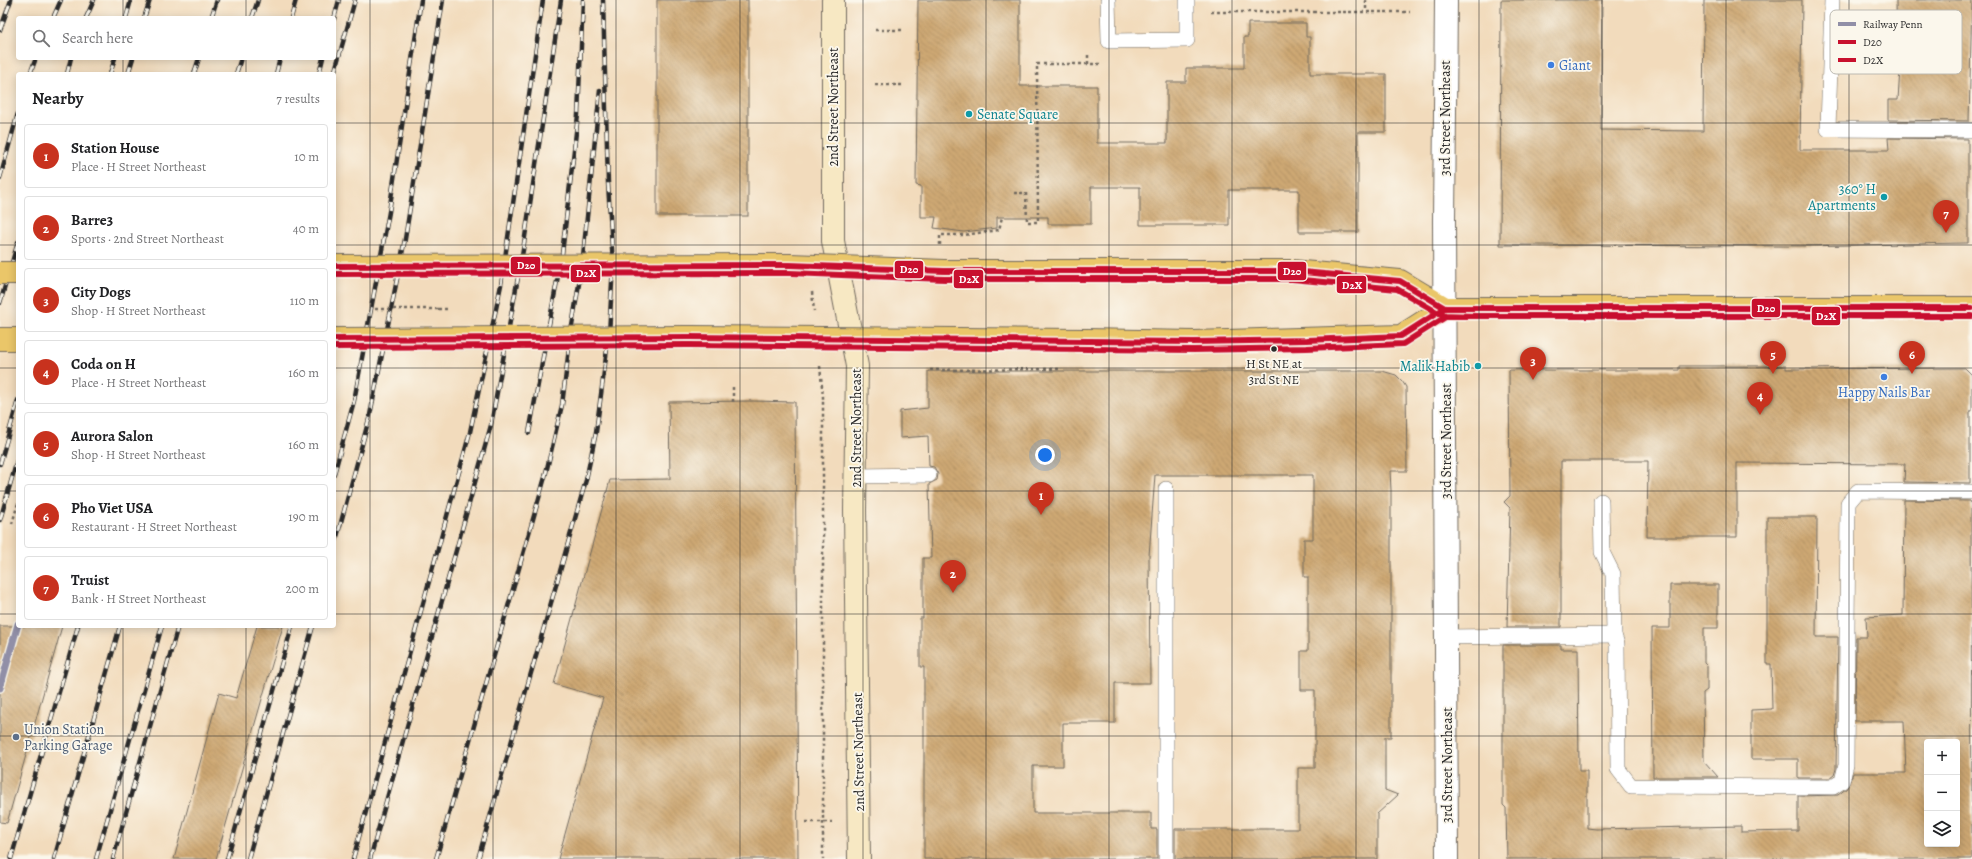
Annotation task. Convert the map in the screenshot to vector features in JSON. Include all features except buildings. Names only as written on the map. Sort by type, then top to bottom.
[{"type":"main road","points":[[336,266],[790,265],[944,271],[1292,271],[1400,281],[1445,308],[1972,308]]},
{"type":"main road","points":[[0,273],[16,273]]},
{"type":"main road","points":[[336,339],[689,337],[1194,342],[1401,336],[1445,308]]},
{"type":"main road","points":[[0,339],[16,339]]},
{"type":"street","name":"2nd Street Northeast","points":[[833,0],[833,241],[857,366],[856,476],[859,859]]},
{"type":"street","name":"3rd Street Northeast","points":[[1446,0],[1445,308],[1447,859]]},
{"type":"lane","points":[[1108,0],[1109,41],[1187,40],[1188,0]]},
{"type":"lane","points":[[1832,0],[1832,10]]},
{"type":"lane","points":[[1830,64],[1828,129],[1972,130]]},
{"type":"lane","points":[[856,476],[929,475]]},
{"type":"lane","points":[[1166,489],[1166,859]]},
{"type":"lane","points":[[1601,500],[1602,552],[1613,574],[1614,635],[1617,644],[1618,770],[1631,786],[1833,787],[1842,781],[1846,765],[1848,503],[1858,491],[1972,492]]},
{"type":"lane","points":[[1447,637],[1614,635]]},
{"type":"path","points":[[1366,0],[1366,12]]},
{"type":"path","points":[[1203,12],[1410,12]]},
{"type":"path","points":[[875,30],[904,30]]},
{"type":"path","points":[[1014,193],[1026,193],[1027,222],[1038,222],[1037,64],[1103,64]]},
{"type":"path","points":[[875,85],[904,85]]},
{"type":"path","points":[[940,251],[940,235],[964,235],[999,230],[1002,217]]},
{"type":"path","points":[[371,310],[438,309]]},
{"type":"path","points":[[930,370],[1060,369]]},
{"type":"path","points":[[733,387],[733,405]]},
{"type":"path","points":[[823,406],[823,859]]},
{"type":"path","points":[[12,524],[16,510]]},
{"type":"path","points":[[806,822],[834,822],[834,828]]},
{"type":"railway","points":[[0,30],[11,0]]},
{"type":"railway","points":[[54,16],[61,0]]},
{"type":"railway","points":[[87,16],[94,0]]},
{"type":"railway","points":[[127,16],[131,0]]},
{"type":"railway","points":[[145,16],[150,0]]},
{"type":"railway","points":[[212,16],[217,0]]},
{"type":"railway","points":[[253,16],[258,0]]},
{"type":"railway","points":[[292,16],[296,0]]},
{"type":"railway","points":[[335,16],[339,0]]},
{"type":"railway","points":[[335,72],[355,0]]},
{"type":"railway","points":[[336,467],[354,401],[389,212],[421,0]]},
{"type":"railway","points":[[336,541],[370,415],[405,239],[443,0]]},
{"type":"railway","points":[[353,859],[470,432],[501,285],[543,0]]},
{"type":"railway","points":[[370,859],[491,425],[523,250],[561,0]]},
{"type":"railway","points":[[529,433],[562,254],[578,115],[583,0]]},
{"type":"railway","points":[[478,859],[586,480],[596,432],[609,334],[613,265],[608,183],[603,0]]},
{"type":"railway","points":[[31,72],[35,60]]},
{"type":"railway","points":[[68,72],[70,60]]},
{"type":"railway","points":[[111,72],[114,60]]},
{"type":"railway","points":[[129,72],[132,60]]},
{"type":"railway","points":[[195,72],[198,60]]},
{"type":"railway","points":[[237,72],[240,60]]},
{"type":"railway","points":[[276,72],[280,60]]},
{"type":"railway","points":[[320,72],[322,60]]},
{"type":"railway","points":[[436,859],[545,477],[562,405],[571,332],[582,266],[600,90]]},
{"type":"railway","points":[[0,178],[16,120]]},
{"type":"railway","points":[[0,303],[16,249]]},
{"type":"railway","points":[[0,464],[16,407]]},
{"type":"railway","points":[[0,520],[16,464]]},
{"type":"railway","points":[[11,859],[77,628]]},
{"type":"railway","points":[[54,859],[119,628]]},
{"type":"railway","points":[[96,859],[161,628]]},
{"type":"railway","points":[[113,859],[177,628]]},
{"type":"railway","points":[[227,859],[291,628]]},
{"type":"railway","points":[[248,859],[312,628]]},
{"type":"rail line","name":"Penn","points":[[0,688],[17,628]]},
{"type":"transit line","name":"D20","points":[[336,266],[790,265],[944,271],[1292,271],[1400,281],[1445,308],[1476,308]]},
{"type":"transit line","name":"D2X","points":[[336,274],[790,273],[944,279],[1292,279],[1397,289],[1442,315],[1476,316]]},
{"type":"transit line","name":"D20","points":[[336,339],[689,337],[1194,342],[1307,340],[1401,336],[1445,308],[1972,308]]},
{"type":"transit line","name":"D2X","points":[[336,347],[689,345],[1194,350],[1307,348],[1403,344],[1447,316],[1972,316]]},
{"type":"place","name":"Giant","points":[[1551,65]]},
{"type":"place","name":"Senate Square","points":[[969,114]]},
{"type":"place","name":"360° H Apartments","points":[[1884,197]]},
{"type":"place","name":"Truist","points":[[1946,233]]},
{"type":"place","name":"H St NE at 3rd St NE","points":[[1274,349]]},
{"type":"place","name":"Malik Habib","points":[[1478,366]]},
{"type":"place","name":"Aurora Salon","points":[[1773,374]]},
{"type":"place","name":"Pho Viet USA","points":[[1912,374]]},
{"type":"place","name":"Happy Nails Bar","points":[[1884,377]]},
{"type":"place","name":"City Dogs","points":[[1533,380]]},
{"type":"place","name":"Coda on H","points":[[1760,415]]},
{"type":"place","name":"Station House","points":[[1041,515]]},
{"type":"place","name":"Barre3","points":[[953,593]]},
{"type":"place","name":"Union Station Parking Garage","points":[[16,737]]}]
